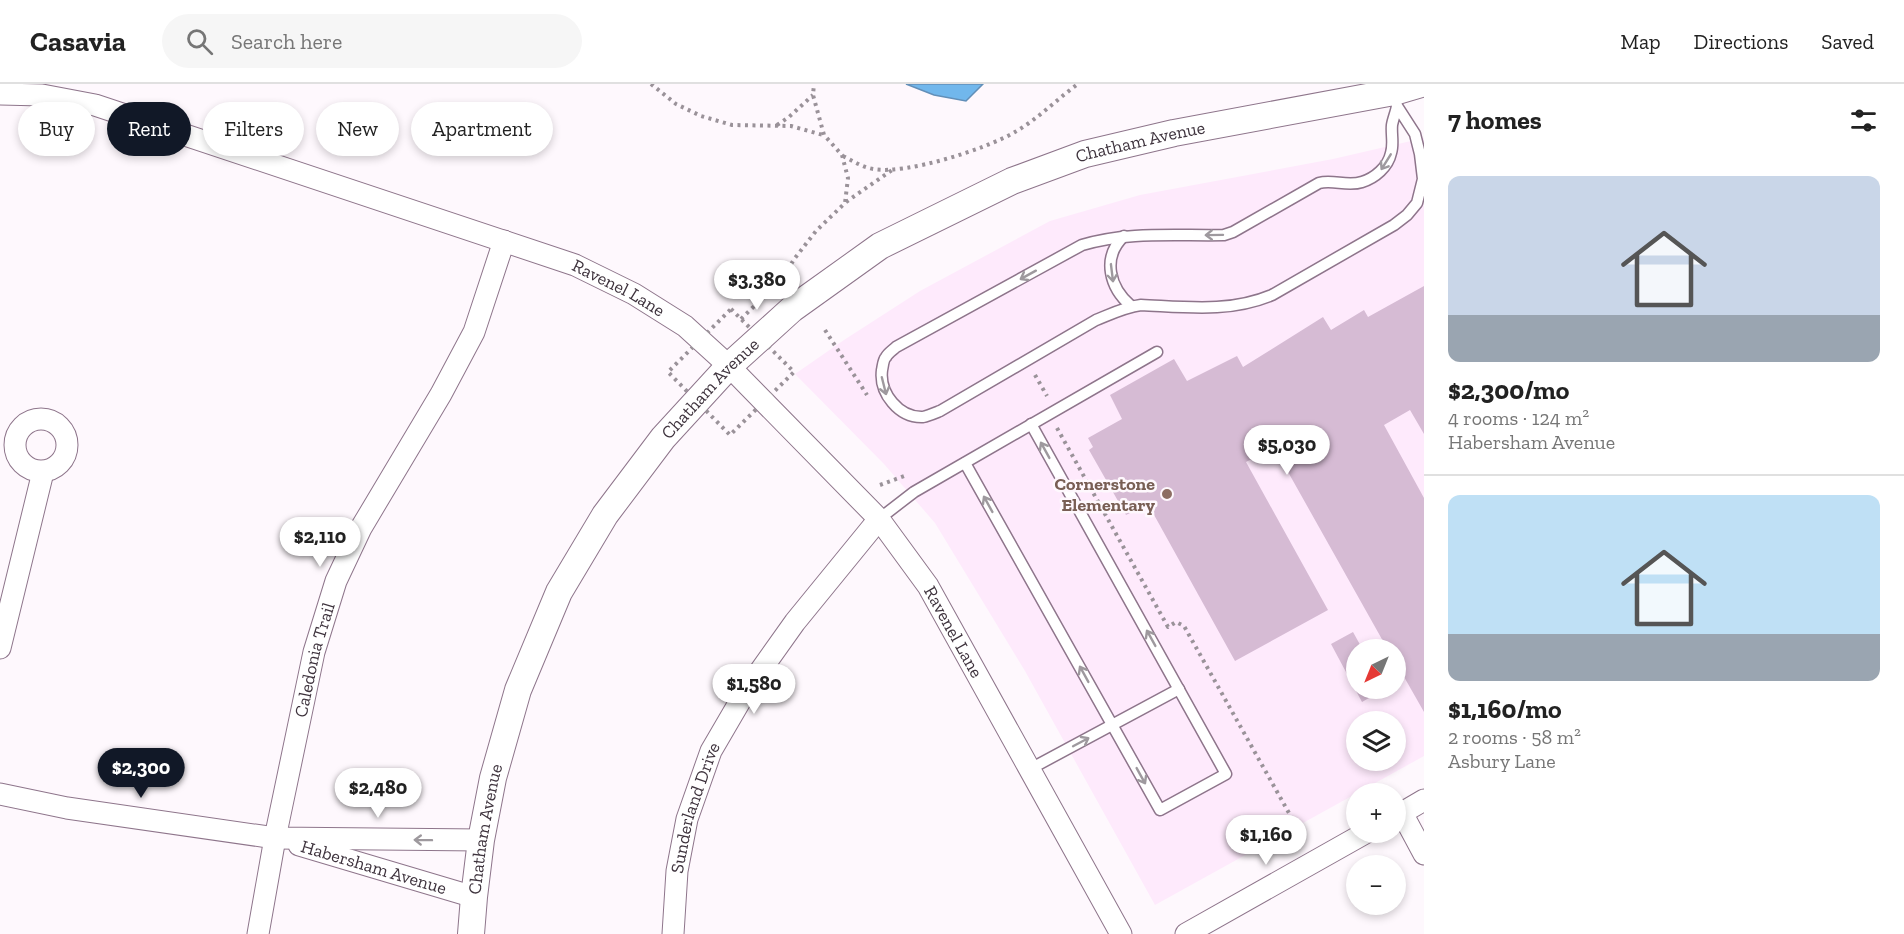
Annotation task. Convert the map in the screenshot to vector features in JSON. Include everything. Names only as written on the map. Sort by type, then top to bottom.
[{"type":"street","name":"Chatham Avenue","points":[[471,934],[481,840],[493,778],[518,690],[560,592],[605,515],[663,438],[729,366],[792,309],[880,246],[1012,181],[1085,154],[1174,132],[1396,99],[1421,84]]},
{"type":"street","name":"Ravenel Lane","points":[[0,94],[42,95],[95,105],[575,265],[634,294],[685,326],[729,366],[879,519],[928,586],[1121,934]]},
{"type":"street","name":"Caledonia Trail","points":[[258,934],[275,838],[314,652],[336,581],[362,528],[441,394],[474,332],[504,241]]},
{"type":"street","points":[[0,648],[43,472]]},
{"type":"street","name":"Sunderland Drive","points":[[673,934],[677,871],[687,819],[711,752],[752,682],[795,622],[879,519]]},
{"type":"street","name":"Habersham Avenue","points":[[0,794],[67,808],[275,838],[481,840]]},
{"type":"street","points":[[1406,810],[1424,800]]},
{"type":"street","points":[[1406,827],[1424,854]]},
{"type":"street","name":"Habersham Avenue","points":[[275,838],[474,897]]},
{"type":"street","points":[[1185,934],[1346,843]]},
{"type":"lane","points":[[1396,99],[1415,134],[1423,179],[1417,203],[1394,225],[1255,303],[1221,308],[1131,306],[1096,320],[940,411],[924,417],[898,408],[888,398],[882,387],[884,358],[896,347],[1082,245],[1101,238],[1224,235],[1319,183],[1327,181],[1350,184],[1374,176],[1386,166],[1392,153],[1392,123],[1396,99]]},
{"type":"lane","points":[[1124,237],[1116,244],[1111,258],[1110,273],[1114,287],[1121,298],[1131,306]]},
{"type":"lane","points":[[879,519],[914,492],[1157,352]]},
{"type":"lane","points":[[964,463],[1160,810],[1226,774],[1031,424]]},
{"type":"lane","points":[[1030,769],[1179,689]]},
{"type":"path","points":[[651,84],[676,104],[701,116],[732,125],[777,124],[805,128],[824,135]]},
{"type":"path","points":[[814,84],[813,94],[824,135],[842,155],[861,166],[892,170],[974,151],[1015,132],[1078,84]]},
{"type":"path","points":[[777,124],[789,117],[813,94]]},
{"type":"path","points":[[842,155],[848,178],[845,203]]},
{"type":"path","points":[[741,319],[780,281],[816,231],[845,203],[892,170]]},
{"type":"path","points":[[825,330],[868,396]]},
{"type":"path","points":[[1033,371],[1047,396],[1037,402]]},
{"type":"path","points":[[1049,414],[1168,627],[1176,622],[1184,626],[1303,838]]},
{"type":"path","points":[[880,484],[910,473]]},
{"type":"shaded area","name":"Cornerstone Elementary","points":[[1424,138],[1424,756],[1406,766],[1406,711],[1346,711],[1346,771],[1397,771],[1375,783],[1346,783],[1346,799],[1155,905],[1025,671],[935,523],[884,464],[795,374],[920,291],[1050,221],[1140,195],[1333,159]]},
{"type":"water","points":[[906,84],[983,84],[966,101],[934,95]]},
{"type":"building","points":[[1424,286],[1424,434],[1410,410],[1384,425],[1424,498],[1424,712],[1406,680],[1406,639],[1382,639],[1274,447],[1246,462],[1328,610],[1235,661],[1148,504],[1126,515],[1089,450],[1093,447],[1088,438],[1122,419],[1110,395],[1174,359],[1187,381],[1237,356],[1243,367],[1323,317],[1331,330],[1364,310],[1368,317]]},
{"type":"building","points":[[1353,632],[1357,639],[1346,639],[1346,672],[1331,644]]},
{"type":"place","name":"Cornerstone Elementary","points":[[1167,494]]}]
